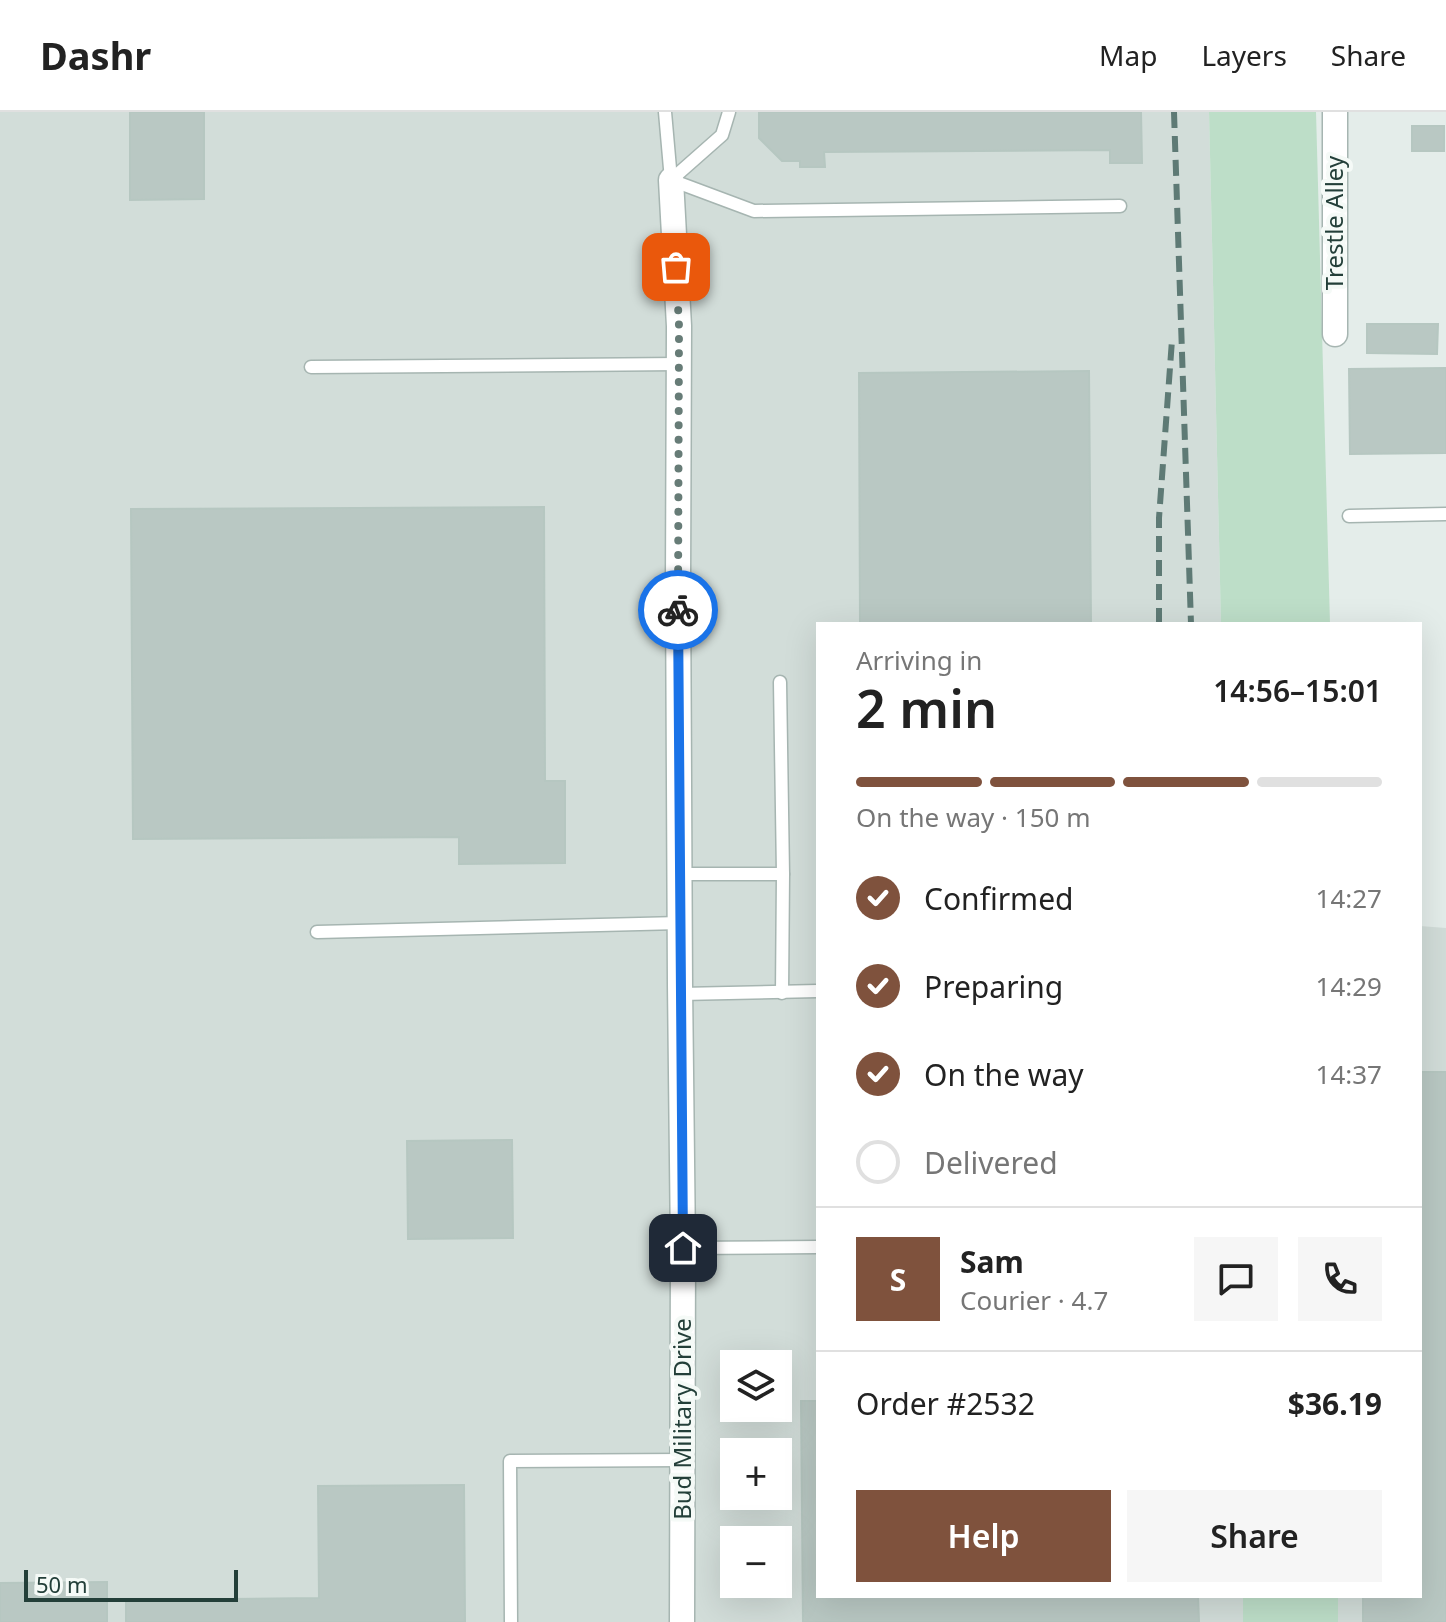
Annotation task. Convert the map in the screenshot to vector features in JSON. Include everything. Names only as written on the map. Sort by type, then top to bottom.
[{"type":"street","name":"Trestle Alley","points":[[1335,112],[1335,334]]},
{"type":"street","name":"Bud Military Drive","points":[[671,180],[679,326],[682,1622]]},
{"type":"lane","name":"Bud Military Drive","points":[[665,112],[671,180]]},
{"type":"lane","points":[[729,112],[722,135],[671,180],[754,211],[1120,206]]},
{"type":"lane","points":[[311,367],[679,364]]},
{"type":"lane","points":[[1349,516],[1446,514]]},
{"type":"lane","points":[[780,682],[782,993]]},
{"type":"lane","points":[[680,874],[783,874]]},
{"type":"lane","points":[[317,932],[680,923]]},
{"type":"lane","points":[[681,994],[816,991]]},
{"type":"lane","points":[[683,1248],[816,1247]]},
{"type":"lane","points":[[511,1622],[510,1461],[683,1460]]},
{"type":"shaded area","points":[[0,112],[1209,112],[1221,622],[816,622],[816,1598],[1243,1598],[1243,1622],[0,1622]]},
{"type":"shaded area","points":[[1422,926],[1446,928],[1446,1622],[1338,1622],[1338,1598],[1422,1598]]},
{"type":"green space","points":[[1209,112],[1316,112],[1330,622],[1221,622]]},
{"type":"green space","points":[[1243,1598],[1338,1598],[1338,1622],[1243,1622]]},
{"type":"building","points":[[130,112],[204,112],[204,199],[130,200]]},
{"type":"building","points":[[759,112],[1141,112],[1142,163],[1110,163],[1110,150],[824,152],[825,167],[800,167],[800,161],[782,161],[759,138]]},
{"type":"building","points":[[1412,126],[1444,126],[1444,151],[1412,151]]},
{"type":"building","points":[[1367,324],[1438,324],[1437,354],[1367,353]]},
{"type":"building","points":[[1446,368],[1446,453],[1350,454],[1349,369]]},
{"type":"building","points":[[1089,371],[1091,622],[860,622],[859,373]]},
{"type":"building","points":[[544,507],[545,781],[565,781],[565,863],[459,864],[459,837],[133,839],[131,509]]},
{"type":"building","points":[[1422,1072],[1446,1072],[1446,1622],[1363,1622],[1363,1598],[1422,1598]]},
{"type":"building","points":[[512,1140],[513,1238],[408,1239],[407,1141]]},
{"type":"building","points":[[801,1401],[816,1401],[816,1598],[1198,1598],[1199,1622],[803,1622]]},
{"type":"building","points":[[464,1485],[465,1622],[126,1622],[126,1600],[319,1598],[318,1486]]},
{"type":"building","points":[[107,1582],[107,1622],[0,1622],[0,1583]]},
{"type":"railway","points":[[1174,112],[1191,622]]},
{"type":"railway","points":[[1159,622],[1159,518],[1172,340]]},
{"type":"way so far","points":[[676,267],[679,326],[678,610]]},
{"type":"route","points":[[678,610],[683,1248]]}]
